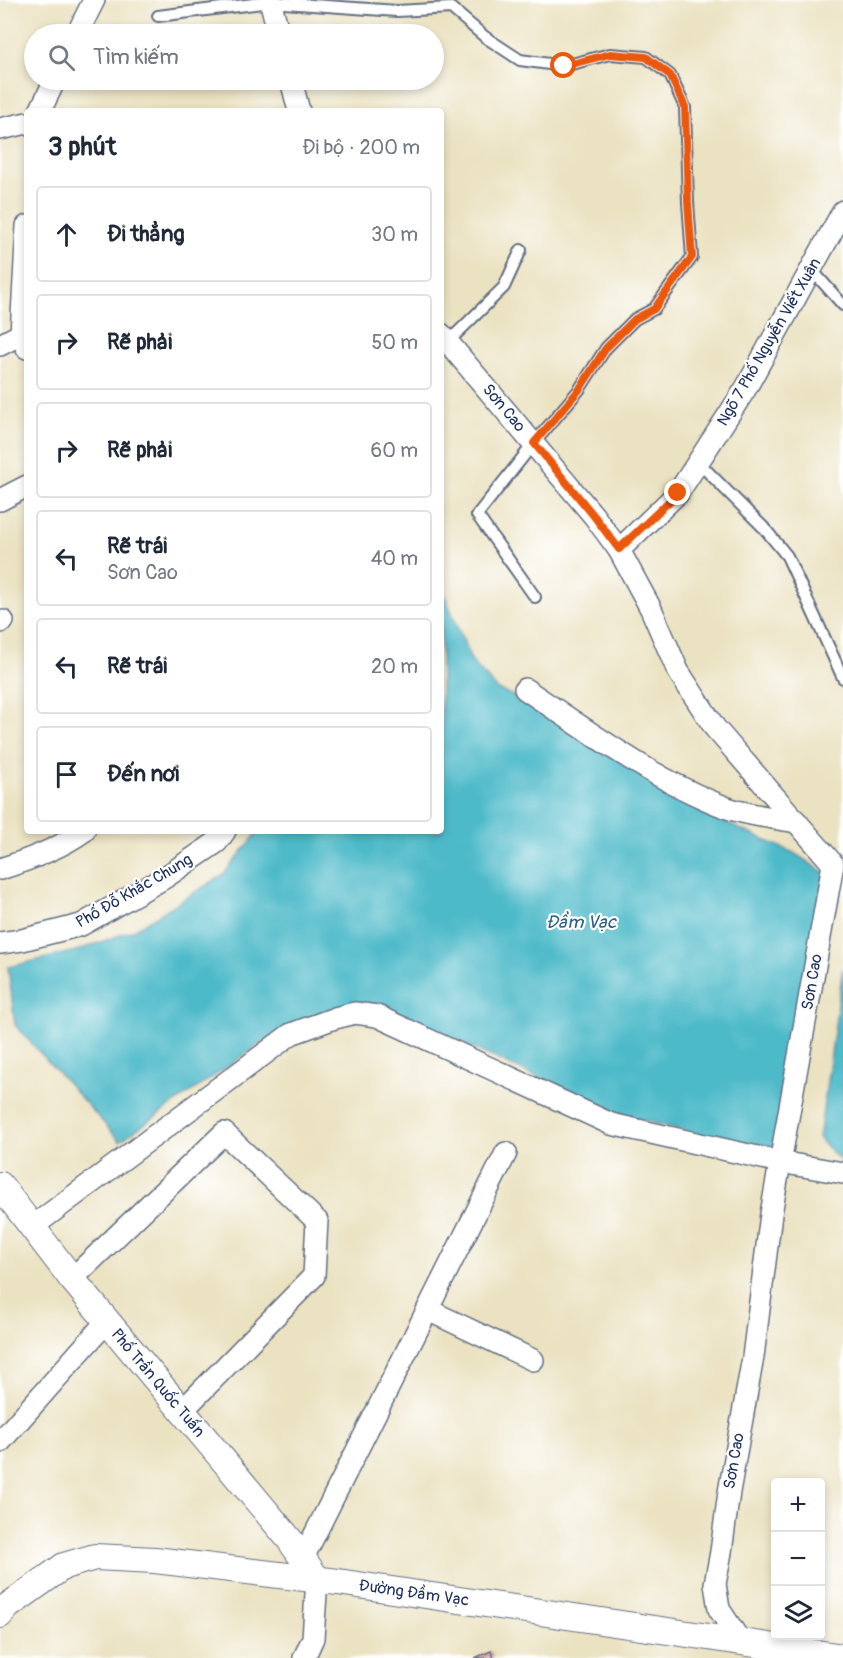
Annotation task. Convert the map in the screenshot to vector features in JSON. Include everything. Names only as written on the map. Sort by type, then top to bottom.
[{"type":"street","points":[[82,24],[94,0]]},
{"type":"street","points":[[270,1],[276,24]]},
{"type":"street","points":[[41,108],[50,90]]},
{"type":"street","points":[[294,90],[298,108]]},
{"type":"street","points":[[0,129],[24,124]]},
{"type":"street","name":"Ngõ 7 Phố Nguyễn Viết Xuân","points":[[619,549],[678,493],[746,388],[843,211]]},
{"type":"street","points":[[0,345],[24,338]]},
{"type":"street","name":"Sơn Cao","points":[[445,338],[534,443],[619,549],[651,609],[678,671],[715,728],[797,822],[838,861],[771,1214],[753,1357],[715,1584],[719,1609],[740,1641]]},
{"type":"street","points":[[0,500],[24,488]]},
{"type":"street","points":[[525,689],[674,785],[728,808],[797,822]]},
{"type":"street","points":[[0,868],[29,860],[79,834]]},
{"type":"street","name":"Phố Đỗ Khắc Chung","points":[[0,943],[22,940],[81,925],[164,878],[217,842],[223,834]]},
{"type":"street","points":[[32,1227],[291,1034],[335,1018],[355,1014],[377,1016],[611,1124],[780,1162],[843,1173]]},
{"type":"street","points":[[72,1279],[224,1132],[317,1221],[314,1276],[182,1412]]},
{"type":"street","points":[[303,1558],[506,1153]]},
{"type":"street","name":"Phố Trần Quốc Tuấn","points":[[2,1190],[72,1279],[290,1540],[317,1579]]},
{"type":"street","points":[[428,1310],[533,1360]]},
{"type":"street","points":[[0,1442],[107,1321]]},
{"type":"street","name":"Đường Đầm Vạc","points":[[0,1615],[8,1606],[64,1566],[95,1557],[155,1560],[317,1579],[843,1657]]},
{"type":"street","points":[[304,1658],[313,1638],[317,1579]]},
{"type":"lane","points":[[158,16],[270,1],[398,11],[454,4],[485,37],[520,60],[564,66],[610,54],[646,57],[670,75],[685,107],[692,257],[654,309],[635,319],[606,348],[579,390],[477,515],[535,597]]},
{"type":"lane","points":[[445,338],[504,287],[521,249]]},
{"type":"lane","points":[[811,269],[843,305]]},
{"type":"lane","points":[[698,462],[765,529],[787,556],[842,673]]},
{"type":"water","name":"Đầm Vạc","points":[[444,596],[472,662],[498,690],[530,702],[726,823],[794,853],[825,873],[775,1146],[745,1146],[618,1114],[373,1005],[286,1026],[120,1141],[15,1025],[8,967],[76,951],[134,930],[223,875],[257,834],[444,834]]},
{"type":"water","points":[[843,968],[843,1163],[819,1139]]},
{"type":"building","points":[[491,1651],[494,1658],[475,1658]]},
{"type":"route","points":[[564,66],[610,54],[646,57],[670,75],[685,107],[692,257],[654,309],[635,319],[606,348],[579,390],[534,443],[619,549],[678,493]]}]
